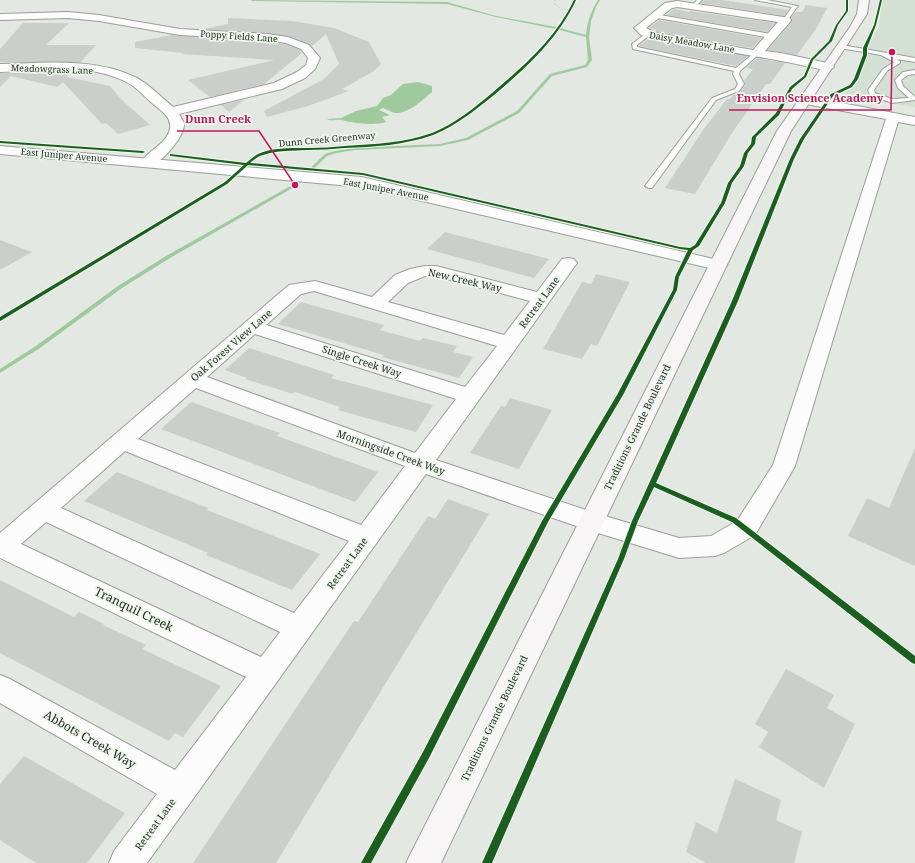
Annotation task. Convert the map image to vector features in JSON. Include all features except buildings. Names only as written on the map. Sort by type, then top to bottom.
[{"type":"main road","name":"Traditions Grande Boulevard","points":[[423,863],[784,131],[842,47],[862,14],[864,0]]},
{"type":"street","name":"Daisy Meadow Lane","points":[[786,20],[697,3],[669,5],[639,28],[641,32],[648,34],[756,54],[810,66],[828,67]]},
{"type":"street","name":"Poppy Fields Lane","points":[[0,17],[68,16],[99,18],[180,32],[267,37],[288,40],[305,47],[314,58],[311,66],[301,75],[278,86],[170,112]]},
{"type":"street","points":[[756,54],[786,20]]},
{"type":"street","name":"Meadowgrass Lane","points":[[0,68],[72,67],[99,70],[119,75],[132,81],[170,112],[176,120],[177,130],[172,140],[148,162]]},
{"type":"street","points":[[805,100],[915,121]]},
{"type":"street","name":"Morningside Creek Way","points":[[192,379],[420,463],[591,521],[679,548],[715,546],[746,528],[784,466],[893,116]]},
{"type":"street","name":"East Juniper Avenue","points":[[0,150],[340,179],[412,193],[718,265]]},
{"type":"street","name":"Retreat Lane","points":[[126,863],[568,263]]},
{"type":"street","name":"New Creek Way","points":[[376,304],[402,278],[412,272],[424,270],[436,271],[541,298]]},
{"type":"street","name":"Oak Forest View Lane","points":[[1,547],[295,289],[315,286],[509,343]]},
{"type":"street","name":"Single Creek Way","points":[[253,327],[471,396]]},
{"type":"street","points":[[122,440],[365,537]]},
{"type":"street","points":[[42,510],[299,628]]},
{"type":"street","name":"Tranquil Creek","points":[[1,547],[266,673]]},
{"type":"street","name":"Abbots Creek Way","points":[[0,688],[180,790]]},
{"type":"lane","points":[[757,0],[795,6],[786,20]]},
{"type":"lane","points":[[654,16],[771,36]]},
{"type":"lane","points":[[648,34],[634,45],[635,48],[643,52],[737,70]]},
{"type":"lane","points":[[842,47],[915,60]]},
{"type":"lane","points":[[649,186],[714,99],[737,90],[740,87],[741,84],[736,74],[737,70],[756,54]]},
{"type":"lane","points":[[883,54],[898,62],[885,70],[871,90],[872,94],[879,98],[888,102],[903,103],[913,99],[900,87],[898,80],[902,75],[909,72],[915,72]]},
{"type":"path","points":[[555,0],[555,4],[558,7],[570,10]]},
{"type":"shaded area","points":[[882,0],[915,0],[915,107],[843,96],[845,92],[855,87],[861,75],[869,46],[879,26]]},
{"type":"shaded area","points":[[418,82],[432,86],[432,92],[415,106],[400,113],[395,113],[383,108],[379,110],[390,115],[382,117],[386,122],[363,124],[327,119],[341,118],[356,111],[377,106],[383,98],[391,95],[403,84]]},
{"type":"waterway","points":[[252,0],[447,3],[496,16],[587,36]]},
{"type":"waterway","points":[[0,371],[38,347],[120,287],[168,257],[295,185],[326,155],[355,149],[440,145],[467,139],[518,112],[551,75],[586,66],[590,60],[588,45],[589,21],[599,0]]},
{"type":"cycle path","name":"Dunn Creek Greenway","points":[[0,319],[226,183],[253,159],[261,154],[286,150],[389,144],[419,138],[433,134],[445,128],[472,111],[521,70],[557,30],[571,9],[575,0]]},
{"type":"cycle path","points":[[171,155],[234,163],[363,174],[680,248],[691,249],[697,246],[723,203],[730,183],[742,166],[746,153],[753,144],[754,137],[778,114],[791,88],[805,76],[812,60],[830,41],[837,25],[847,11],[847,0]]},
{"type":"cycle path","points":[[487,863],[621,559],[635,521],[735,301],[792,159],[802,139],[832,95],[851,86],[856,79],[865,55],[865,48],[875,25],[881,0]]},
{"type":"cycle path","points":[[0,142],[143,152]]},
{"type":"cycle path","points":[[366,863],[426,755],[545,521],[620,395],[675,290],[677,277],[691,249]]},
{"type":"cycle path","points":[[653,484],[734,520],[915,661]]},
{"type":"place","name":"Envision Science Academy","points":[[892,52]]},
{"type":"place","name":"Dunn Creek","points":[[295,185]]}]
